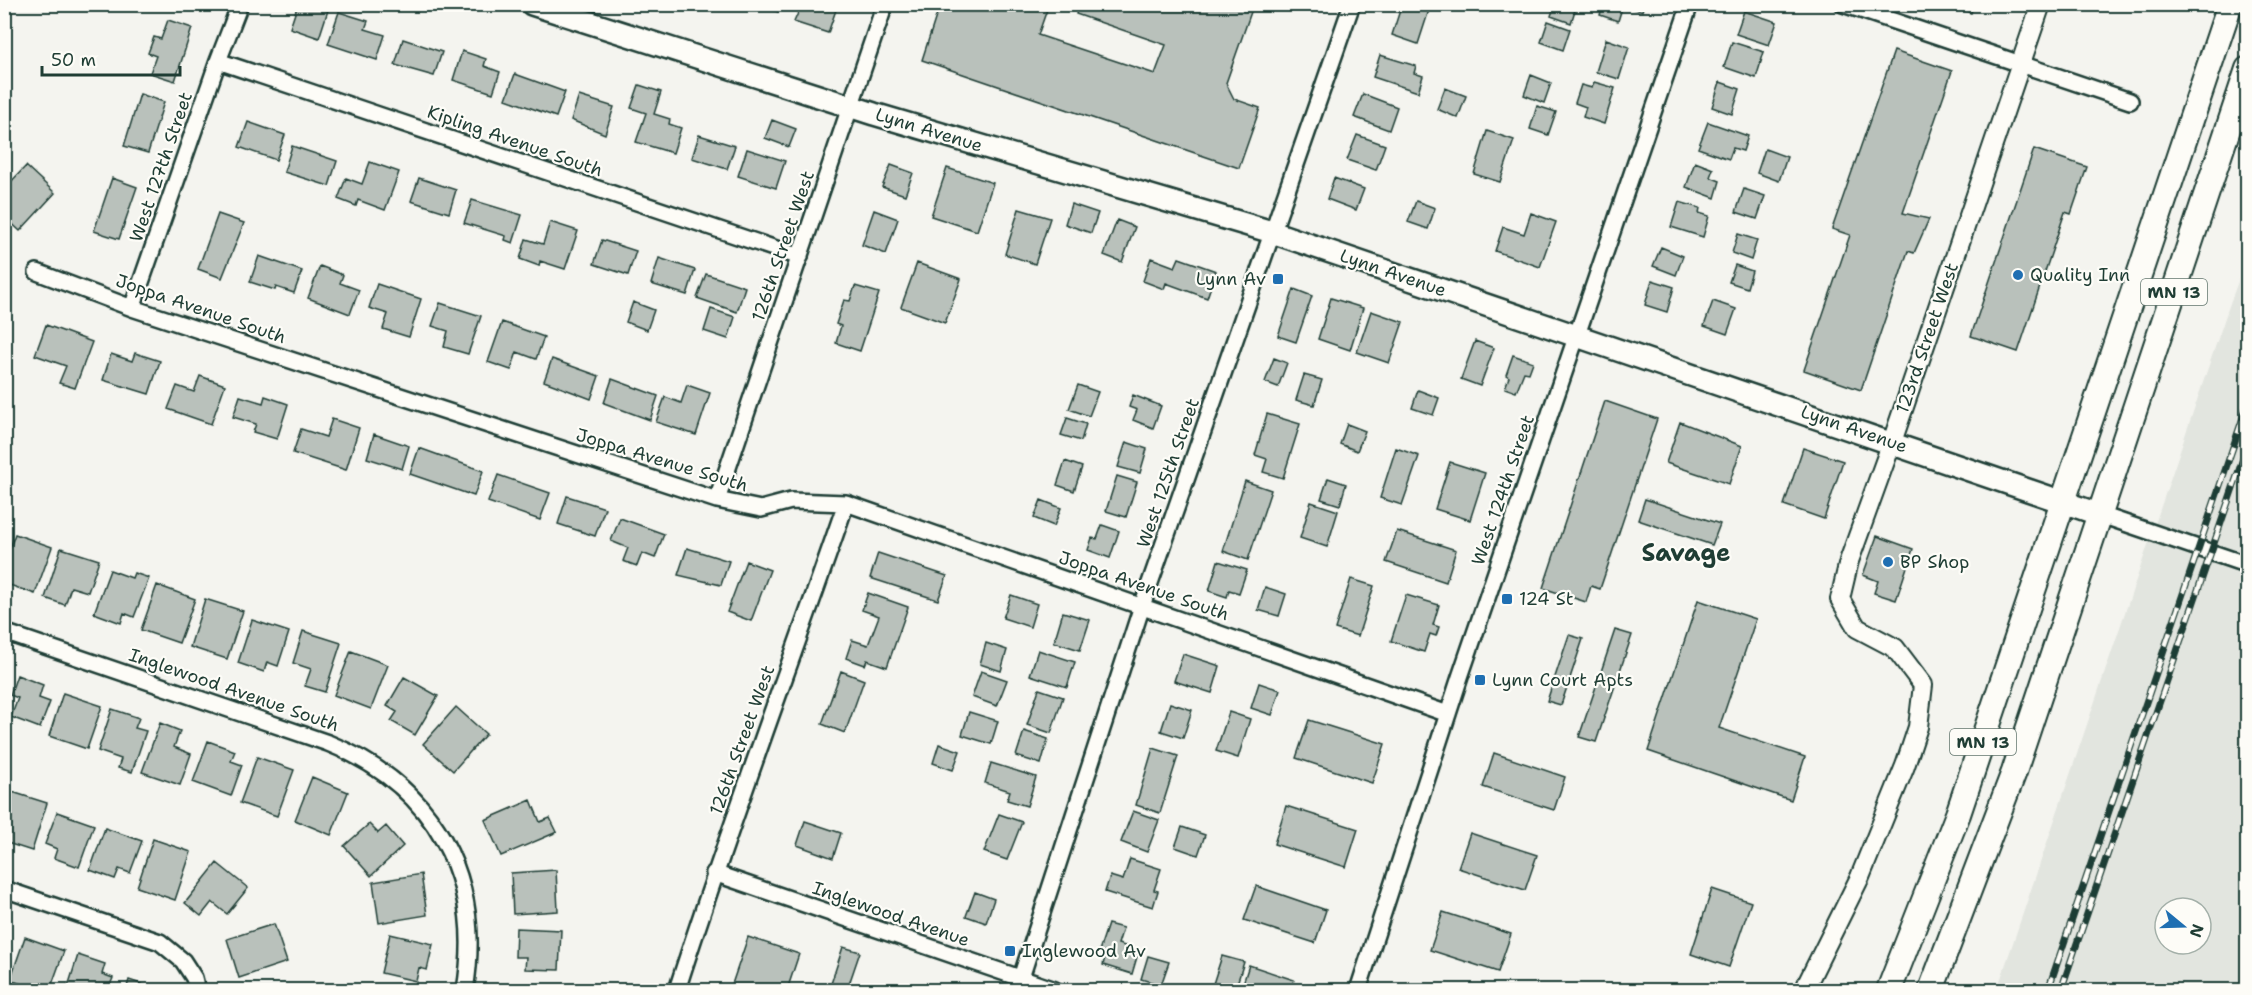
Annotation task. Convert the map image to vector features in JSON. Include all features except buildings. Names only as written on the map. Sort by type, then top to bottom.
[{"type":"highway","name":"MN 13","points":[[1889,990],[1958,814],[2230,4]]},
{"type":"highway","name":"MN 13","points":[[1930,990],[2008,789],[2101,516],[2247,69]]},
{"type":"main road","name":"Lynn Avenue","points":[[532,4],[850,105],[1272,232],[1892,442],[2101,516]]},
{"type":"street","name":"West 127th Street","points":[[132,308],[240,4]]},
{"type":"street","name":"126th Street West","points":[[717,500],[885,4]]},
{"type":"street","name":"West 125th Street","points":[[1018,984],[1142,606],[1352,4]]},
{"type":"street","name":"West 124th Street","points":[[1359,990],[1448,714],[1690,4]]},
{"type":"street","points":[[1843,4],[2130,100]]},
{"type":"street","name":"123rd Street West","points":[[1804,990],[1860,877],[1918,727],[1923,684],[1895,648],[1857,628],[1840,599],[1849,561],[1892,442],[2041,4]]},
{"type":"street","name":"Kipling Avenue South","points":[[218,61],[800,257]]},
{"type":"street","name":"Joppa Avenue South","points":[[37,272],[132,308],[717,500],[761,509],[791,501],[846,503],[1448,714]]},
{"type":"street","name":"126th Street West","points":[[677,990],[714,873],[788,674],[846,503]]},
{"type":"street","name":"Lynn Avenue","points":[[2101,516],[2247,565]]},
{"type":"street","name":"Inglewood Avenue South","points":[[4,632],[347,750],[390,778],[409,794],[432,819],[449,848],[467,902],[470,933],[465,990]]},
{"type":"street","name":"Inglewood Avenue","points":[[714,873],[1018,984],[1055,990]]},
{"type":"street","points":[[4,889],[160,942],[183,961],[196,984]]},
{"type":"shaded area","points":[[2247,257],[2247,990],[1997,990],[2229,306]]},
{"type":"railway","points":[[2048,990],[2248,403]]},
{"type":"railway","points":[[2061,990],[2248,444]]},
{"type":"place","name":"Quality Inn","points":[[2018,275]]},
{"type":"place","name":"Lynn Av","points":[[1278,279]]},
{"type":"place","name":"BP Shop","points":[[1888,562]]},
{"type":"place","name":"124 St","points":[[1507,599]]},
{"type":"place","name":"Lynn Court Apts","points":[[1480,680]]},
{"type":"place","name":"Inglewood Av","points":[[1010,951]]},
{"type":"district","name":"Savage","points":[[1686,553]]}]
